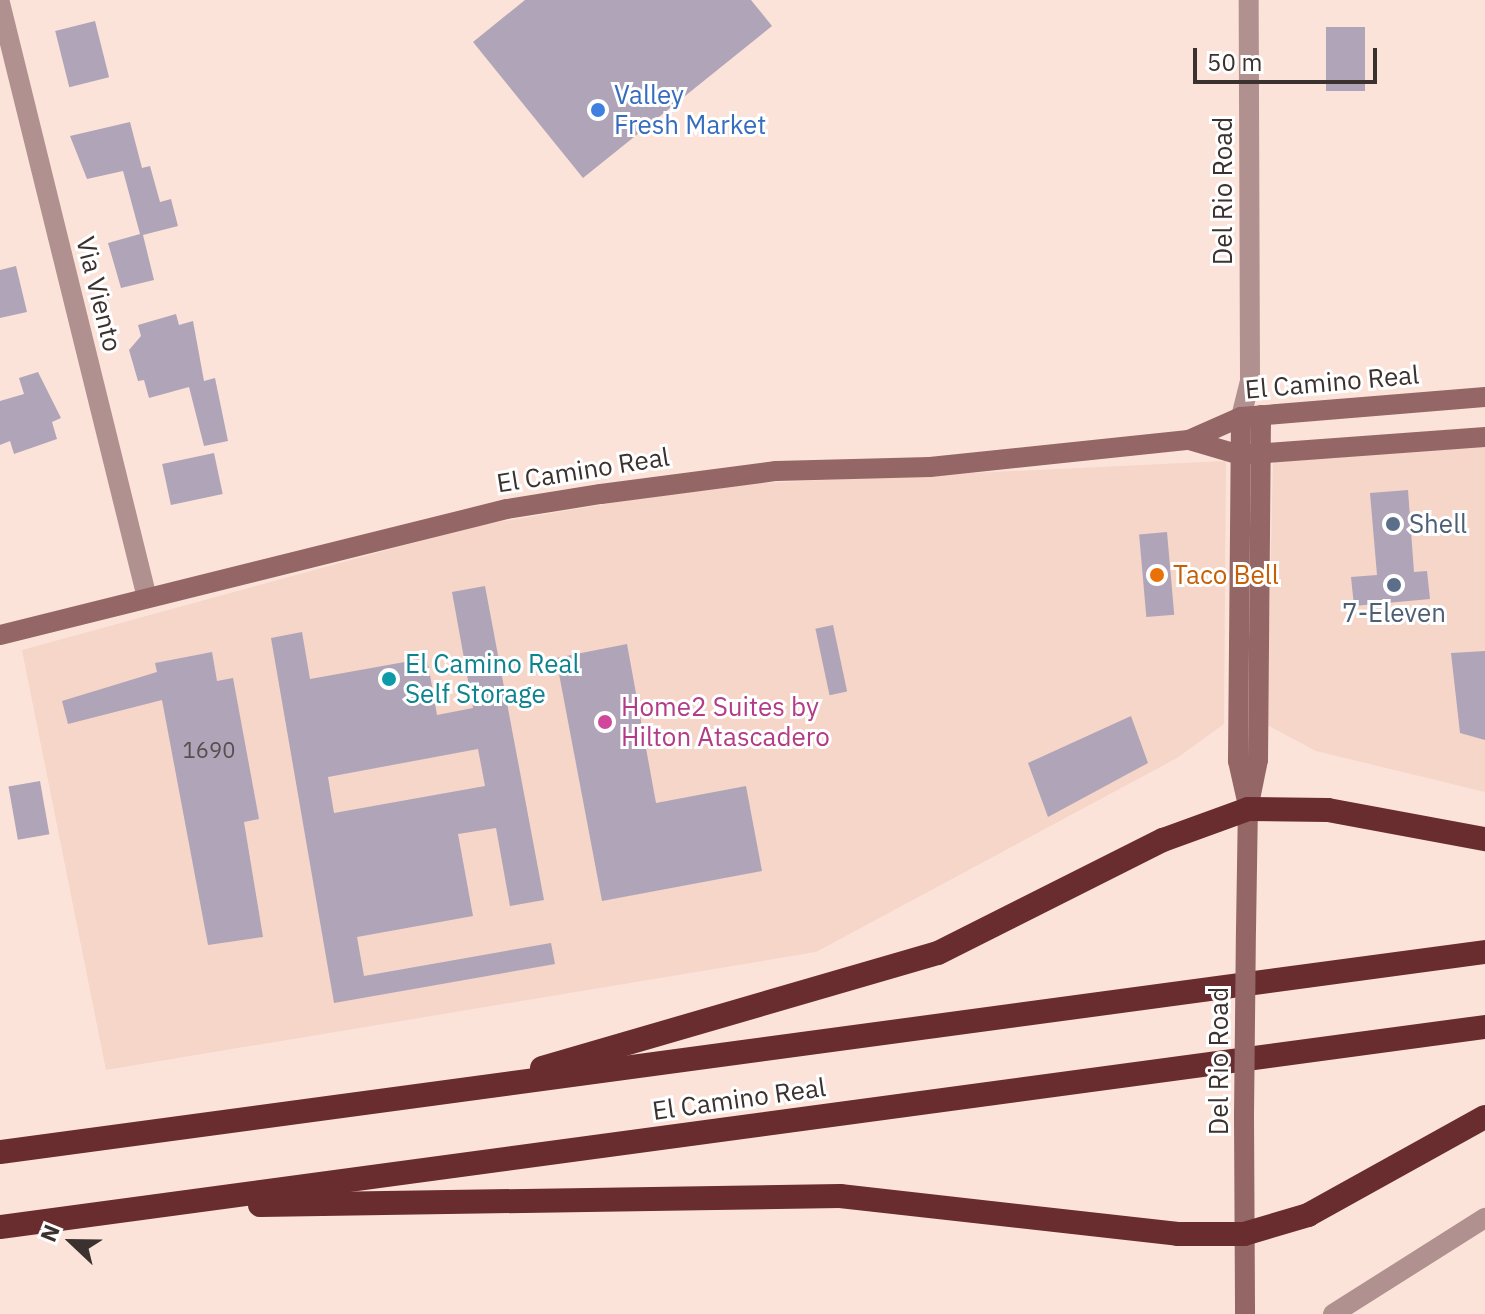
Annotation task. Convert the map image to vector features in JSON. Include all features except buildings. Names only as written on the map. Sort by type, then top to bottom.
[{"type":"highway","points":[[467,1090],[868,979],[1010,921],[1208,819],[1248,809],[1328,810],[1485,839]]},
{"type":"highway","name":"El Camino Real","points":[[0,1152],[1485,952]]},
{"type":"highway","name":"El Camino Real","points":[[0,1227],[1485,1027]]},
{"type":"highway","points":[[158,1206],[840,1196],[1178,1234],[1244,1234],[1308,1215],[1485,1117]]},
{"type":"main road","name":"El Camino Real","points":[[0,635],[507,509],[653,485],[1189,440],[1251,416],[1485,397]]},
{"type":"main road","name":"Del Rio Road","points":[[1245,1314],[1248,809],[1258,760],[1251,416]]},
{"type":"main road","name":"El Camino Real","points":[[1189,440],[1251,454],[1485,437]]},
{"type":"street","name":"Del Rio Road","points":[[1249,0],[1251,416]]},
{"type":"street","name":"Via Viento","points":[[0,3],[147,598]]},
{"type":"street","points":[[1333,1314],[1485,1218]]},
{"type":"shaded area","points":[[1485,442],[1485,792],[1316,751],[1267,725],[1273,460]]},
{"type":"shaded area","points":[[1226,461],[1224,724],[1177,758],[816,952],[106,1070],[22,650],[475,526],[718,485]]},
{"type":"place","name":"Valley Fresh Market","points":[[598,110]]},
{"type":"place","name":"Shell","points":[[1393,524]]},
{"type":"place","name":"Taco Bell","points":[[1157,575]]},
{"type":"place","name":"7-Eleven","points":[[1394,585]]},
{"type":"place","name":"El Camino Real Self Storage","points":[[389,679]]},
{"type":"place","name":"Home2 Suites by Hilton Atascadero","points":[[605,722]]}]
